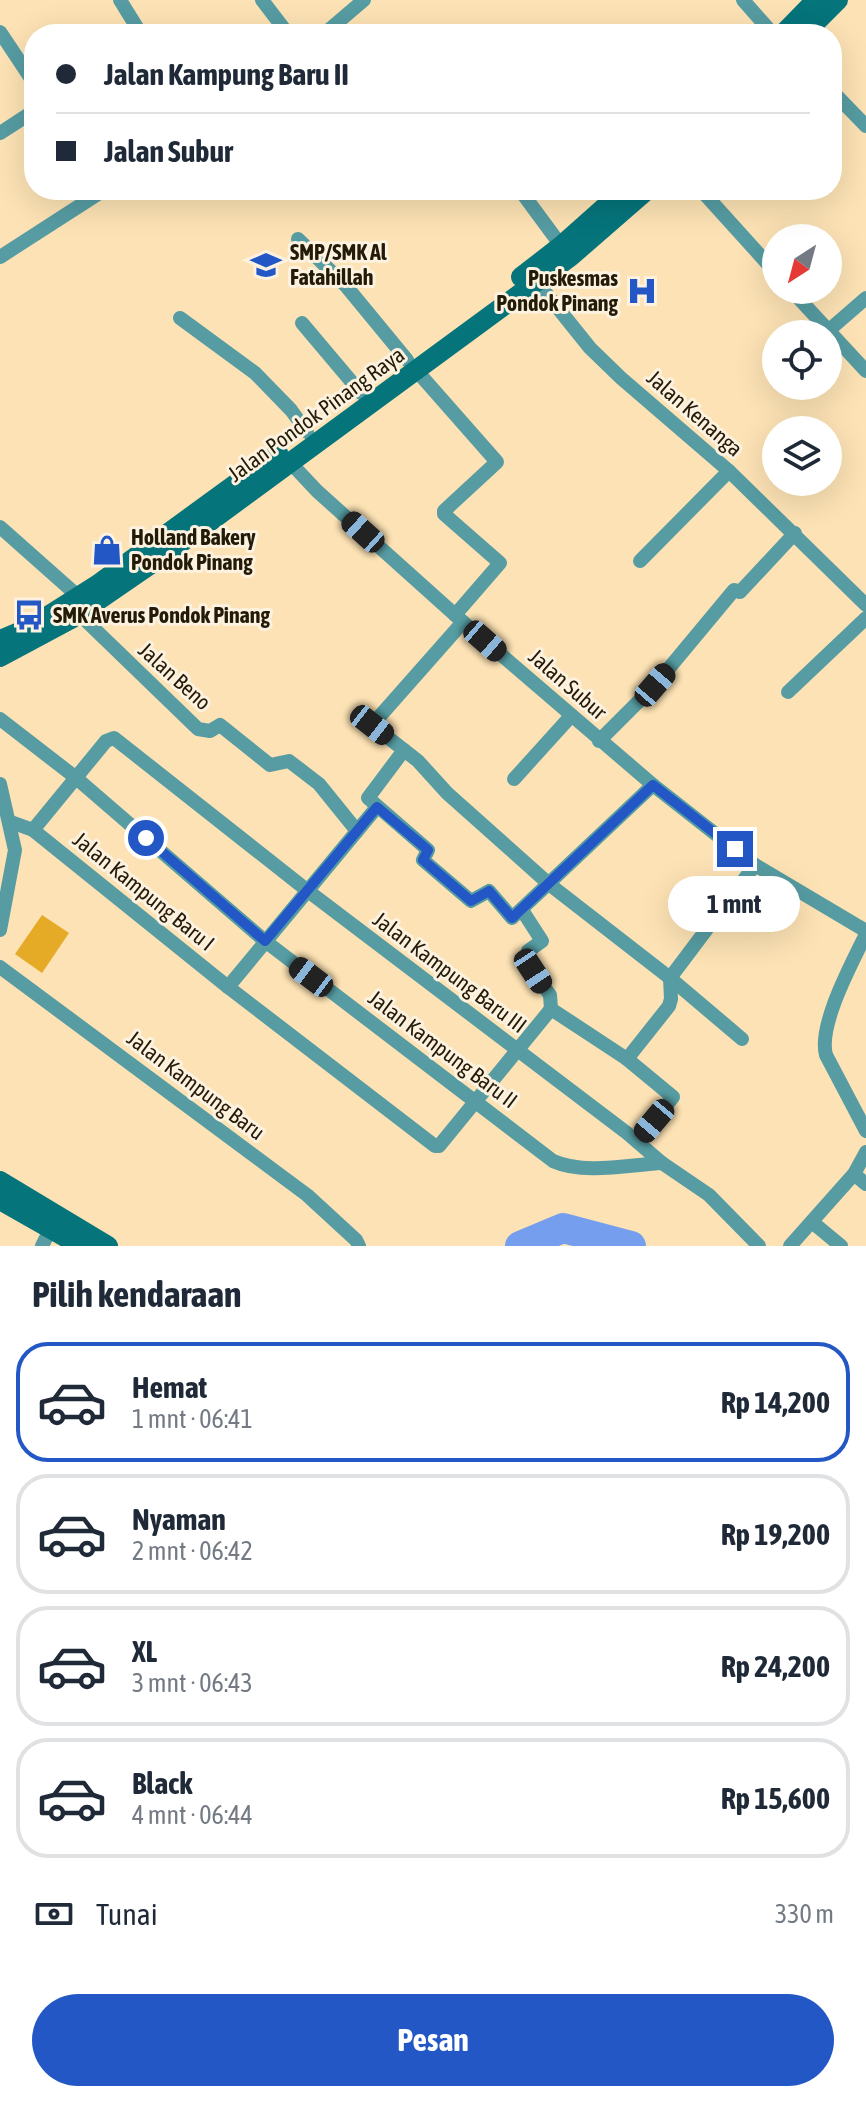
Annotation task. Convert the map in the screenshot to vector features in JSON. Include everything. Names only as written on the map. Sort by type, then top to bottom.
[{"type":"main road","points":[[793,24],[816,0]]},
{"type":"main road","points":[[814,24],[838,0]]},
{"type":"main road","name":"Jalan Pondok Pinang Raya","points":[[566,252],[615,200]]},
{"type":"main road","name":"Jalan Pondok Pinang Raya","points":[[0,657],[179,545],[285,457],[634,200]]},
{"type":"main road","name":"Jalan Pondok Pinang Raya","points":[[285,457],[307,432],[361,393],[412,365]]},
{"type":"main road","name":"Jalan Pondok Pinang Raya","points":[[0,640],[73,609]]},
{"type":"main road","points":[[0,1181],[108,1246]]},
{"type":"main road","points":[[0,1200],[46,1237],[81,1246]]},
{"type":"street","points":[[120,0],[135,24]]},
{"type":"street","points":[[262,0],[280,24]]},
{"type":"street","points":[[336,24],[364,0]]},
{"type":"street","points":[[743,0],[764,24]]},
{"type":"street","points":[[0,32],[24,68]]},
{"type":"street","points":[[842,101],[866,126]]},
{"type":"street","points":[[0,133],[24,117]]},
{"type":"street","points":[[0,257],[86,200]]},
{"type":"street","points":[[527,200],[566,252]]},
{"type":"street","points":[[710,200],[762,258]]},
{"type":"street","points":[[298,239],[346,286],[497,462],[444,514],[500,563],[372,724],[549,884],[670,978],[742,1039]]},
{"type":"street","name":"Jalan Kenanga","points":[[532,277],[590,348],[729,471],[866,605]]},
{"type":"street","points":[[841,320],[866,298]]},
{"type":"street","points":[[804,304],[818,320]]},
{"type":"street","points":[[180,318],[255,373],[307,432]]},
{"type":"street","points":[[302,323],[361,393]]},
{"type":"street","points":[[842,346],[866,371]]},
{"type":"street","name":"Jalan Subur","points":[[285,457],[317,491],[599,741],[755,865],[866,932],[829,1017],[823,1045],[866,1131]]},
{"type":"street","points":[[640,561],[729,471]]},
{"type":"street","points":[[0,527],[73,609]]},
{"type":"street","points":[[599,741],[655,685],[733,590],[740,592],[795,533]]},
{"type":"street","name":"Jalan Beno","points":[[73,609],[198,729],[210,731],[220,725],[270,765],[289,761],[319,784],[357,831]]},
{"type":"street","points":[[788,692],[866,618]]},
{"type":"street","points":[[514,779],[571,716]]},
{"type":"street","points":[[0,719],[75,777],[33,830],[11,822]]},
{"type":"street","name":"Jalan Kampung Baru III","points":[[75,777],[110,738],[117,739],[308,891],[662,1163],[709,1195],[759,1246]]},
{"type":"street","points":[[404,750],[368,798],[428,850],[423,860],[471,901],[489,891],[517,914],[542,941],[528,951],[533,971],[550,995],[551,1009],[627,1059],[673,1097],[637,1141]]},
{"type":"street","name":"Jalan Kampung Baru II","points":[[75,777],[265,941],[558,1164],[600,1167],[662,1163]]},
{"type":"street","points":[[0,784],[15,850],[0,930]]},
{"type":"street","points":[[517,914],[653,785]]},
{"type":"street","points":[[228,987],[377,807]]},
{"type":"street","name":"Jalan Kampung Baru I","points":[[33,830],[228,987],[435,1146],[439,1146],[551,1009]]},
{"type":"street","points":[[627,1059],[669,1006],[670,978],[755,865]]},
{"type":"street","name":"Jalan Kampung Baru","points":[[0,967],[307,1195],[359,1246]]},
{"type":"street","points":[[790,1246],[854,1174],[866,1152]]},
{"type":"street","points":[[854,1174],[866,1184]]},
{"type":"street","points":[[812,1222],[841,1246]]},
{"type":"shaded area","points":[[42,915],[69,933],[42,973],[15,954]]},
{"type":"waterway","points":[[520,1246],[563,1228],[631,1246]]},
{"type":"place","name":"SMP/SMK Al Fatahillah","points":[[266,265]]},
{"type":"place","name":"Puskesmas Pondok Pinang","points":[[642,291]]},
{"type":"place","name":"Holland Bakery Pondok Pinang","points":[[107,550]]},
{"type":"place","name":"SMK Averus Pondok Pinang","points":[[29,615]]},
{"type":"route","points":[[146,838],[265,941],[377,807],[428,850],[423,860],[471,901],[489,891],[512,918],[653,785],[735,849]]}]
